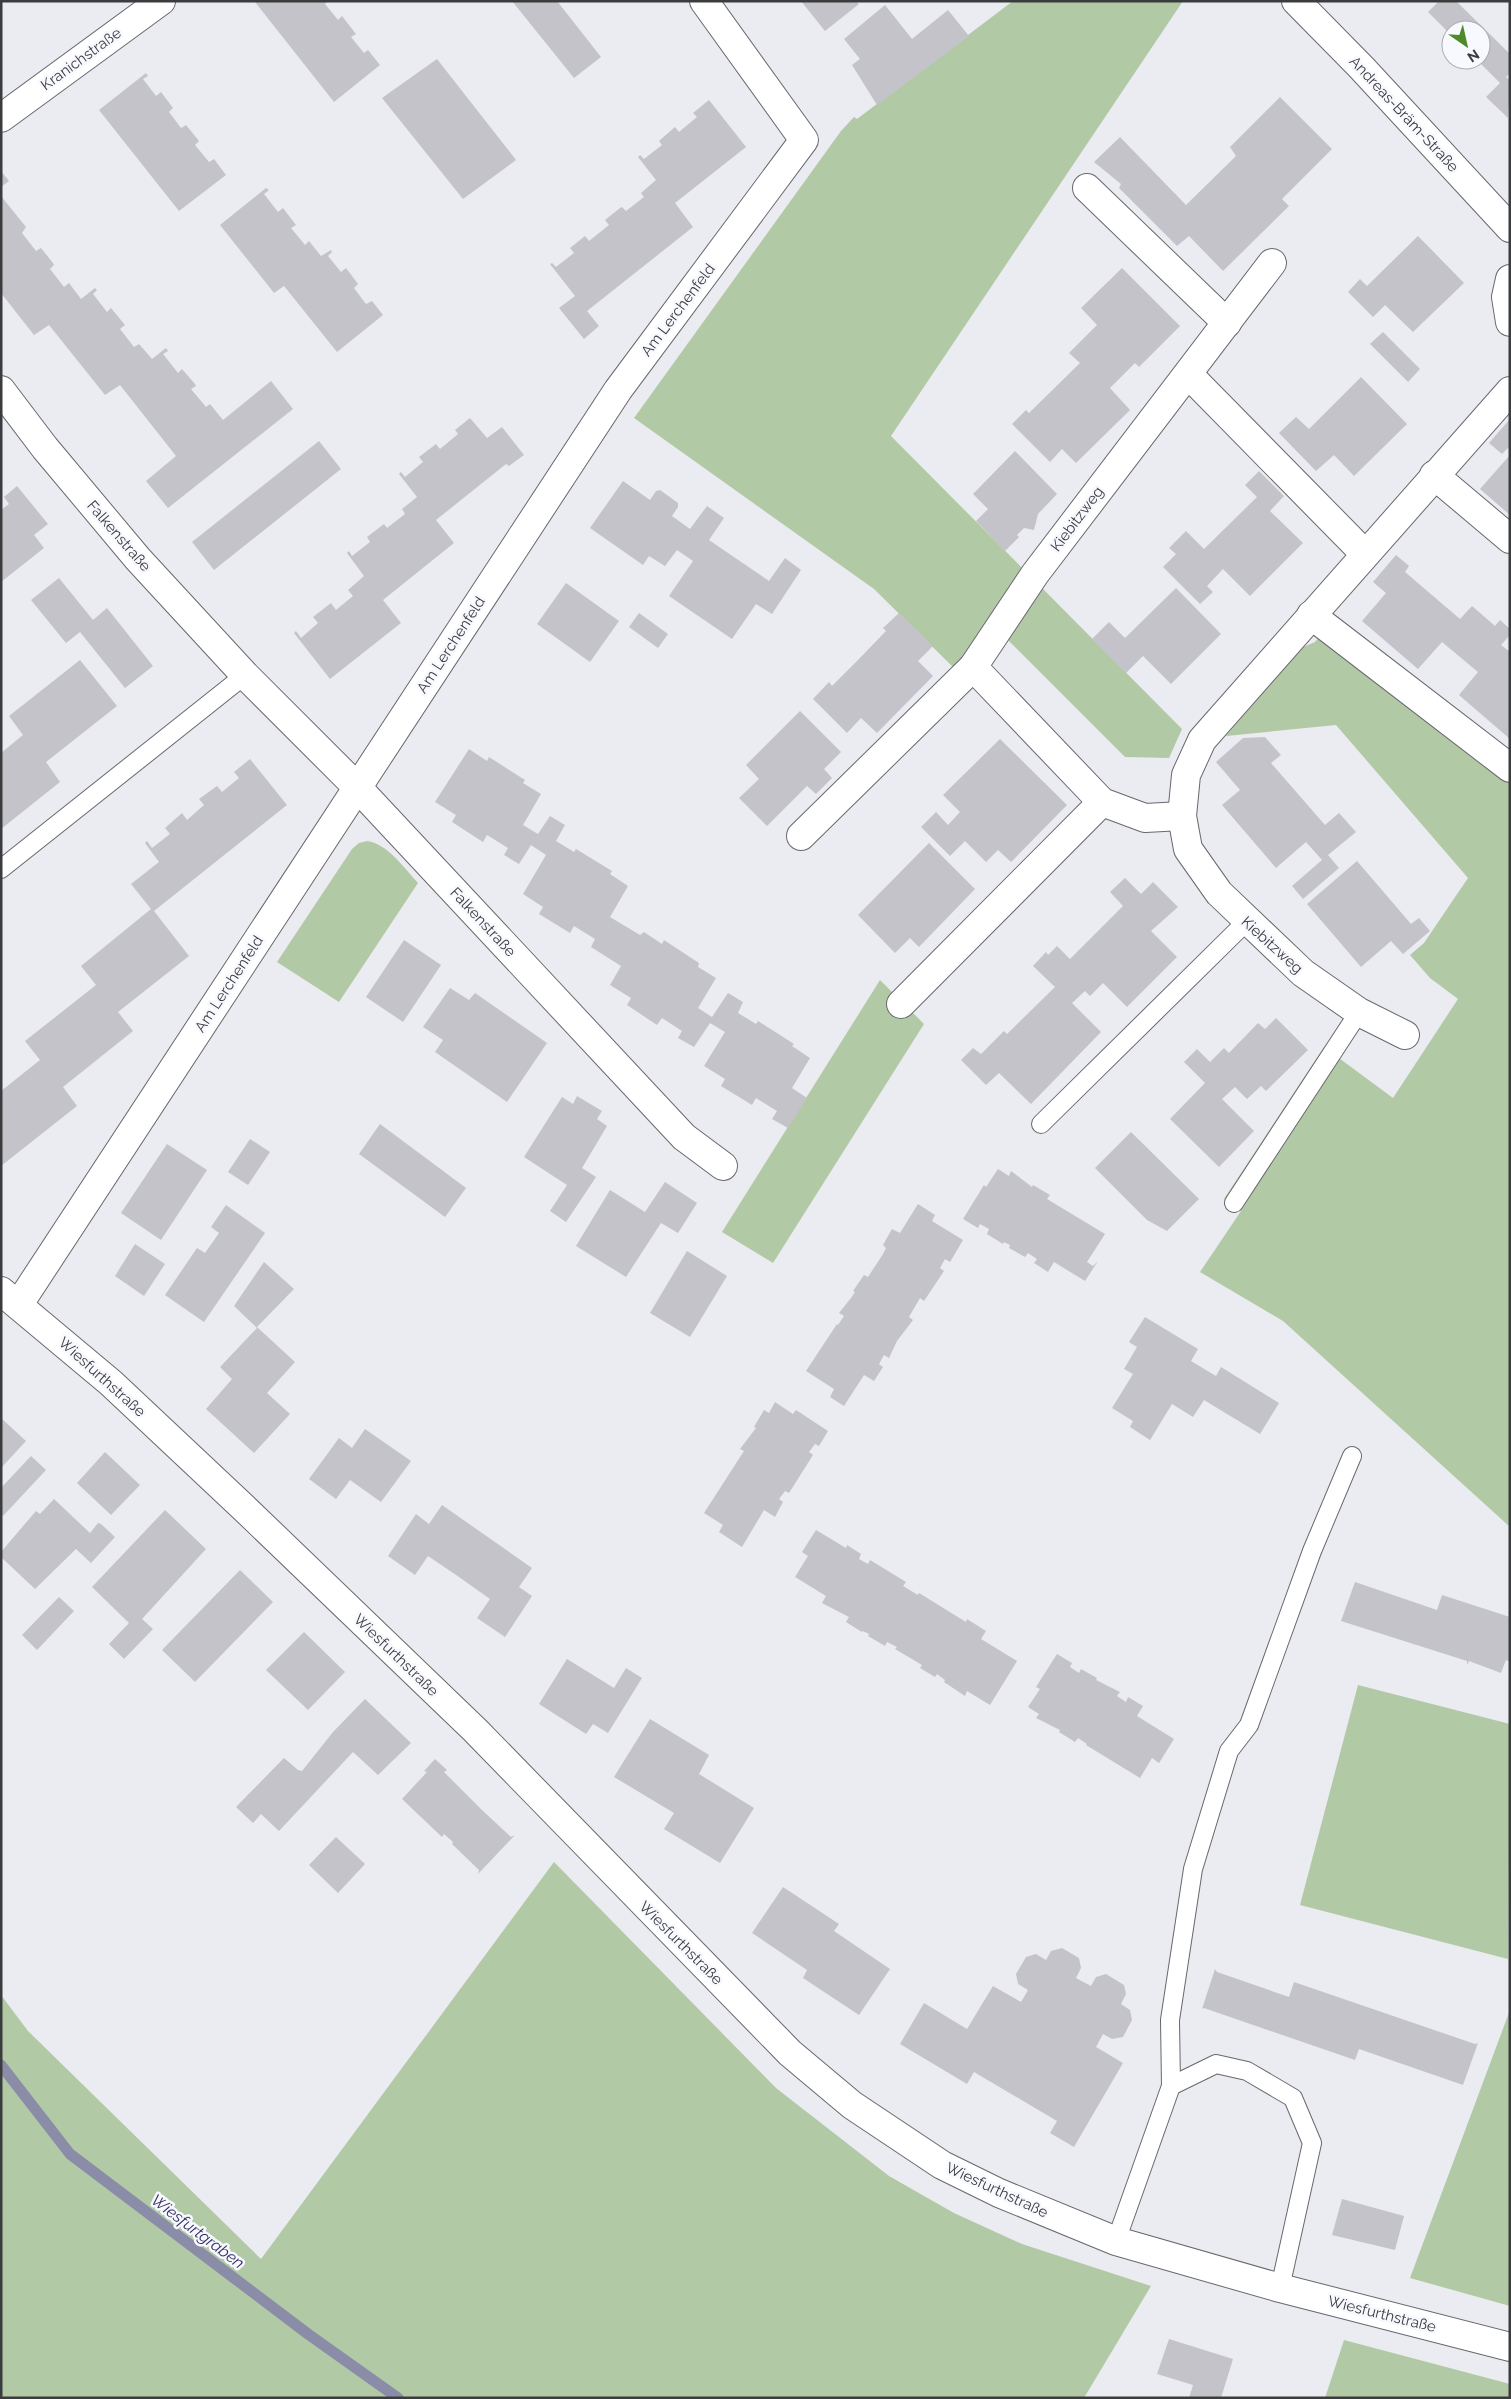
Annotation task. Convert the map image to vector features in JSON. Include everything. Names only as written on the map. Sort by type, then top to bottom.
[{"type":"street","name":"Kranichstraße","points":[[1,118],[161,1]]},
{"type":"street","name":"Am Lerchenfeld","points":[[10,1297],[358,788],[618,390],[804,140],[704,1]]},
{"type":"street","name":"Andreas-Bräm-Straße","points":[[1296,1],[1510,228]]},
{"type":"street","points":[[1087,188],[1227,323]]},
{"type":"street","name":"Kiebitzweg","points":[[801,836],[973,667],[1036,574],[1272,263]]},
{"type":"street","points":[[1510,279],[1506,297],[1510,322]]},
{"type":"street","points":[[1188,374],[1365,554]]},
{"type":"street","name":"Falkenstraße","points":[[1,390],[44,448],[108,525],[245,675],[358,788],[684,1137],[723,1166]]},
{"type":"street","name":"Kiebitzweg","points":[[1405,1035],[1359,1012],[1302,973],[1246,922],[1218,893],[1188,849],[1182,816],[1186,775],[1202,740],[1510,391]]},
{"type":"street","points":[[1434,475],[1510,539]]},
{"type":"street","points":[[1311,615],[1510,768]]},
{"type":"street","points":[[973,667],[1102,802],[1145,818],[1182,816]]},
{"type":"street","points":[[901,1004],[1102,802]]},
{"type":"street","name":"Wiesfurthstraße","points":[[10,1297],[111,1383],[475,1730],[648,1910],[797,2059],[852,2105],[942,2165],[999,2193],[1116,2241],[1280,2288],[1510,2347]]},
{"type":"lane","points":[[1,869],[245,675]]},
{"type":"lane","points":[[1041,1124],[1246,922]]},
{"type":"lane","points":[[1234,1203],[1359,1012]]},
{"type":"lane","points":[[1116,2241],[1171,2086],[1170,2020],[1193,1869],[1229,1752],[1250,1726],[1312,1551],[1352,1456]]},
{"type":"lane","points":[[1171,2086],[1216,2064],[1247,2070],[1293,2098],[1312,2143],[1280,2288]]},
{"type":"green space","points":[[1013,1],[1183,1],[891,436],[1182,729],[1169,758],[1125,757],[1008,640],[987,661],[956,670],[874,589],[634,418],[841,131],[854,117],[857,119]]},
{"type":"green space","points":[[1337,616],[1344,632],[1510,755],[1510,1527],[1283,1321],[1200,1272],[1241,1211],[1224,1199],[1324,1047],[1393,1098],[1458,999],[1430,978],[1410,955],[1424,943],[1468,878],[1336,725],[1226,736],[1301,648],[1315,642]]},
{"type":"green space","points":[[367,841],[375,843],[389,852],[418,883],[339,1002],[277,962],[352,849],[359,843]]},
{"type":"green space","points":[[880,980],[924,1024],[773,1263],[722,1232]]},
{"type":"green space","points":[[1358,1685],[1510,1724],[1508,1959],[1300,1905]]},
{"type":"green space","points":[[554,1862],[776,2088],[889,2176],[954,2213],[1022,2244],[1151,2286],[1084,2398],[1,2398],[1,1995],[28,2031],[261,2259]]},
{"type":"green space","points":[[1510,2010],[1510,2306],[1410,2278]]},
{"type":"green space","points":[[1344,2340],[1510,2384],[1510,2398],[1325,2398]]},
{"type":"building","points":[[328,1],[325,4],[338,20],[342,16],[356,34],[351,37],[364,53],[368,50],[380,65],[334,102],[255,2]]},
{"type":"building","points":[[512,1],[557,1],[601,57],[574,78]]},
{"type":"building","points":[[801,1],[856,1],[859,4],[825,31]]},
{"type":"building","points":[[1439,1],[1456,1],[1475,20],[1441,20],[1441,25],[1428,12]]},
{"type":"building","points":[[885,5],[912,39],[948,10],[969,36],[877,105],[852,65],[860,59],[844,39]]},
{"type":"building","points":[[1491,35],[1510,54],[1510,73],[1506,77],[1510,81],[1508,118],[1486,97],[1500,83],[1487,70],[1491,70]]},
{"type":"building","points":[[437,59],[516,160],[463,199],[382,98]]},
{"type":"building","points":[[146,73],[148,76],[143,79],[156,96],[161,92],[173,108],[169,112],[181,128],[186,125],[199,141],[195,145],[209,162],[214,159],[226,175],[179,211],[99,110]]},
{"type":"building","points":[[1280,97],[1332,149],[1282,199],[1289,206],[1223,271],[1189,236],[1177,246],[1119,188],[1121,184],[1094,162],[1120,137],[1186,205],[1236,156],[1230,147]]},
{"type":"building","points":[[709,100],[746,147],[675,203],[693,227],[587,311],[599,326],[584,339],[559,308],[575,296],[550,264],[552,263],[556,267],[574,253],[570,248],[585,236],[589,241],[609,225],[605,220],[620,208],[622,207],[626,211],[644,197],[641,193],[656,180],[638,157],[640,155],[644,159],[662,145],[659,141],[675,127],[679,132],[697,117],[693,113]]},
{"type":"building","points":[[1,171],[9,181],[1,187]]},
{"type":"building","points":[[266,188],[269,190],[264,194],[278,212],[283,208],[296,225],[291,228],[305,245],[309,241],[321,256],[331,250],[332,252],[328,256],[341,272],[346,268],[358,284],[354,288],[366,304],[372,301],[383,315],[337,352],[284,286],[274,293],[220,225]]},
{"type":"building","points":[[1,196],[26,227],[22,233],[36,251],[41,248],[53,263],[54,265],[50,269],[64,287],[69,283],[81,299],[95,288],[97,290],[93,294],[107,312],[111,308],[125,325],[120,329],[134,347],[139,344],[152,359],[166,348],[168,351],[163,354],[178,373],[182,369],[196,386],[191,389],[206,407],[210,404],[223,420],[271,381],[293,409],[168,508],[146,481],[176,456],[120,385],[105,395],[49,325],[34,335],[1,293]]},
{"type":"building","points":[[1418,236],[1464,283],[1413,332],[1385,305],[1373,317],[1348,292],[1360,279],[1367,286]]},
{"type":"building","points":[[1122,268],[1180,326],[1139,367],[1135,363],[1110,388],[1130,410],[1076,463],[1062,449],[1050,462],[1012,424],[1026,410],[1029,413],[1080,363],[1069,353],[1097,325],[1081,308]]},
{"type":"building","points":[[1383,332],[1420,369],[1408,382],[1370,344]]},
{"type":"building","points":[[1361,377],[1407,424],[1354,476],[1334,455],[1316,471],[1279,433],[1296,417],[1309,429]]},
{"type":"building","points":[[470,418],[487,438],[502,427],[524,455],[509,466],[506,464],[436,520],[454,543],[383,600],[401,623],[330,679],[294,633],[296,631],[301,638],[318,623],[313,617],[331,603],[336,610],[353,596],[348,590],[364,576],[347,553],[349,551],[352,556],[370,542],[367,537],[384,524],[387,528],[405,514],[402,509],[417,497],[399,474],[401,472],[405,477],[423,462],[419,457],[436,444],[440,449],[458,434],[455,430]]},
{"type":"building","points":[[1510,419],[1510,446],[1502,454],[1489,443]]},
{"type":"building","points":[[319,441],[341,469],[214,570],[192,542]]},
{"type":"building","points":[[1015,451],[1057,494],[1038,514],[1034,530],[1024,528],[1017,535],[1019,537],[1005,551],[976,521],[988,509],[973,494]]},
{"type":"building","points":[[1510,455],[1510,515],[1480,489]]},
{"type":"building","points":[[1259,471],[1284,496],[1270,511],[1303,543],[1250,596],[1223,569],[1207,586],[1213,592],[1200,604],[1163,567],[1176,554],[1169,548],[1186,531],[1204,549],[1257,497],[1245,485]]},
{"type":"building","points":[[623,481],[650,500],[656,491],[660,490],[678,503],[678,507],[672,516],[690,529],[707,506],[724,518],[709,540],[769,581],[785,558],[801,570],[772,614],[756,604],[732,639],[669,596],[693,561],[677,550],[665,566],[649,556],[643,565],[590,528]]},
{"type":"building","points":[[17,486],[48,524],[34,535],[44,548],[1,582],[1,510],[9,504],[4,497]]},
{"type":"building","points":[[1396,555],[1409,566],[1405,572],[1460,619],[1472,606],[1495,626],[1500,620],[1510,629],[1510,635],[1501,645],[1510,652],[1510,739],[1459,695],[1478,672],[1442,642],[1418,669],[1362,621],[1386,593],[1373,582]]},
{"type":"building","points":[[59,578],[93,620],[107,608],[153,666],[125,688],[80,632],[66,643],[31,600]]},
{"type":"building","points":[[566,583],[619,621],[590,662],[537,624]]},
{"type":"building","points":[[1176,588],[1221,634],[1171,684],[1143,656],[1126,673],[1092,639],[1109,622],[1125,638]]},
{"type":"building","points":[[639,613],[668,634],[658,648],[629,627]]},
{"type":"building","points":[[899,613],[933,646],[918,661],[933,676],[877,733],[861,718],[847,733],[813,699],[829,682],[832,686],[859,659],[886,631],[883,628]]},
{"type":"building","points":[[80,660],[117,706],[46,762],[60,782],[1,829],[1,753],[23,735],[9,716]]},
{"type":"building","points":[[800,711],[841,752],[824,769],[832,778],[816,794],[807,786],[767,826],[739,798],[759,779],[746,765]]},
{"type":"building","points":[[1265,737],[1281,755],[1271,763],[1325,825],[1339,813],[1356,832],[1328,855],[1339,868],[1303,899],[1292,886],[1322,860],[1306,842],[1276,868],[1222,805],[1240,790],[1216,762],[1243,738]]},
{"type":"building","points":[[1000,739],[1067,805],[1011,862],[998,850],[986,862],[965,841],[950,856],[921,827],[936,812],[948,825],[960,812],[943,795]]},
{"type":"building","points":[[469,749],[487,761],[489,757],[525,780],[523,783],[541,794],[523,825],[538,834],[550,816],[565,825],[556,841],[574,852],[576,849],[612,871],[610,874],[628,886],[610,917],[640,935],[644,932],[662,944],[664,940],[699,963],[698,967],[716,978],[698,1008],[712,1017],[728,993],[743,1002],[738,1013],[756,1024],[758,1021],[794,1044],[792,1046],[810,1058],[792,1088],[807,1098],[788,1128],[772,1119],[777,1111],[756,1098],[752,1105],[721,1086],[725,1079],[704,1066],[725,1032],[710,1023],[694,1047],[678,1038],[682,1031],[662,1018],[657,1025],[627,1005],[631,998],[610,985],[621,966],[591,947],[595,939],[574,926],[570,933],[539,914],[543,907],[523,894],[546,855],[531,845],[519,864],[504,855],[508,848],[487,835],[483,842],[452,822],[456,815],[435,802]]},
{"type":"building","points":[[250,759],[287,805],[154,911],[189,956],[118,1012],[133,1031],[63,1087],[77,1106],[1,1166],[1,1091],[40,1060],[25,1041],[96,985],[81,966],[151,909],[131,884],[159,862],[145,843],[147,841],[152,848],[170,834],[165,828],[182,813],[187,820],[204,805],[199,799],[217,786],[222,792],[239,778],[234,772]]},
{"type":"building","points":[[929,843],[975,889],[919,947],[910,938],[895,953],[858,915]]},
{"type":"building","points":[[1357,861],[1411,924],[1419,918],[1430,931],[1403,954],[1391,941],[1361,967],[1307,904]]},
{"type":"building","points":[[1125,878],[1141,894],[1153,882],[1178,907],[1151,931],[1177,957],[1127,1007],[1103,983],[1090,996],[1085,991],[1072,1003],[1101,1032],[1031,1104],[999,1073],[986,1085],[961,1060],[973,1048],[981,1054],[1004,1031],[1007,1034],[1055,987],[1033,966],[1046,952],[1048,955],[1057,946],[1070,959],[1123,906],[1110,892]]},
{"type":"building","points":[[404,940],[441,965],[403,1022],[366,997]]},
{"type":"building","points":[[450,988],[469,1000],[475,993],[547,1043],[507,1102],[435,1052],[443,1040],[423,1027]]},
{"type":"building","points":[[1276,1018],[1308,1050],[1266,1091],[1261,1086],[1247,1099],[1235,1087],[1222,1099],[1254,1131],[1219,1167],[1170,1119],[1205,1083],[1184,1062],[1197,1049],[1210,1062],[1224,1048],[1229,1053],[1258,1023],[1265,1029]]},
{"type":"building","points":[[577,1096],[602,1111],[597,1119],[607,1126],[582,1168],[596,1177],[566,1222],[550,1211],[567,1185],[524,1157],[562,1097],[573,1104]]},
{"type":"building","points":[[380,1124],[466,1188],[445,1217],[359,1154]]},
{"type":"building","points":[[1131,1132],[1199,1199],[1167,1231],[1147,1220],[1095,1168]]},
{"type":"building","points":[[250,1139],[270,1152],[248,1185],[228,1172]]},
{"type":"building","points":[[167,1144],[207,1170],[161,1240],[121,1213]]},
{"type":"building","points":[[998,1169],[1009,1176],[1011,1171],[1032,1187],[1033,1185],[1050,1195],[1047,1199],[1105,1234],[1087,1262],[1093,1266],[1098,1261],[1085,1281],[1054,1262],[1048,1272],[1034,1263],[1037,1259],[1028,1253],[1025,1257],[1009,1248],[1010,1245],[1004,1242],[1003,1244],[987,1234],[989,1229],[980,1224],[978,1228],[963,1219],[984,1185],[986,1187]]},
{"type":"building","points":[[665,1182],[697,1203],[678,1233],[661,1223],[626,1277],[576,1246],[610,1190],[645,1212]]},
{"type":"building","points":[[918,1204],[935,1215],[932,1221],[963,1240],[950,1262],[945,1259],[940,1268],[944,1271],[924,1301],[920,1298],[909,1317],[913,1320],[897,1341],[889,1358],[884,1355],[879,1364],[883,1367],[874,1381],[864,1375],[844,1406],[830,1397],[834,1389],[806,1371],[844,1316],[839,1313],[855,1292],[853,1291],[864,1275],[868,1277],[883,1254],[886,1248],[883,1245],[892,1229],[900,1233]]},
{"type":"building","points":[[226,1205],[265,1233],[204,1322],[165,1295],[197,1248],[205,1253],[219,1233],[211,1227]]},
{"type":"building","points":[[135,1244],[165,1264],[144,1296],[115,1276]]},
{"type":"building","points":[[687,1251],[727,1276],[690,1337],[650,1313]]},
{"type":"building","points":[[264,1262],[294,1289],[257,1327],[295,1362],[267,1393],[290,1414],[254,1453],[206,1409],[232,1379],[220,1367],[257,1328],[234,1306]]},
{"type":"building","points":[[1145,1317],[1198,1349],[1191,1361],[1216,1376],[1221,1367],[1279,1403],[1260,1434],[1204,1400],[1193,1417],[1172,1404],[1150,1440],[1130,1427],[1133,1421],[1112,1408],[1133,1374],[1124,1369],[1137,1347],[1129,1342]]},
{"type":"building","points":[[775,1402],[793,1414],[796,1410],[828,1431],[819,1446],[815,1444],[809,1452],[813,1455],[789,1493],[785,1491],[779,1499],[783,1502],[775,1517],[764,1510],[742,1547],[719,1532],[723,1525],[704,1513],[744,1451],[740,1449],[756,1428],[754,1427],[764,1410],[769,1413]]},
{"type":"building","points":[[1,1418],[26,1441],[1,1468]]},
{"type":"building","points":[[365,1429],[411,1461],[381,1502],[350,1480],[336,1499],[309,1479],[339,1438],[352,1448]]},
{"type":"building","points":[[105,1452],[140,1485],[111,1515],[77,1483]]},
{"type":"building","points":[[31,1456],[46,1470],[3,1516],[1,1514],[1,1488]]},
{"type":"building","points":[[54,1499],[90,1533],[98,1523],[115,1537],[91,1563],[76,1549],[35,1589],[1,1557],[1,1552],[36,1511],[40,1514]]},
{"type":"building","points":[[442,1505],[532,1568],[519,1587],[532,1596],[505,1637],[477,1618],[490,1599],[459,1577],[428,1556],[415,1575],[388,1556],[416,1514],[429,1524]]},
{"type":"building","points":[[165,1510],[206,1549],[142,1619],[153,1629],[124,1659],[109,1644],[129,1623],[92,1587]]},
{"type":"building","points":[[816,1530],[846,1548],[847,1545],[861,1554],[859,1559],[868,1564],[870,1560],[906,1582],[903,1586],[918,1595],[919,1593],[966,1622],[967,1619],[986,1631],[981,1639],[1017,1661],[990,1705],[967,1691],[965,1696],[944,1682],[945,1680],[937,1674],[935,1677],[920,1668],[922,1665],[895,1649],[897,1647],[887,1642],[885,1646],[868,1636],[869,1634],[846,1622],[849,1617],[822,1603],[826,1596],[795,1577],[808,1556],[802,1552]]},
{"type":"building","points":[[240,1570],[273,1602],[195,1682],[162,1650]]},
{"type":"building","points":[[1355,1582],[1437,1610],[1442,1595],[1510,1617],[1510,1662],[1506,1660],[1501,1673],[1469,1661],[1467,1665],[1467,1661],[1341,1621]]},
{"type":"building","points":[[59,1597],[74,1611],[37,1650],[22,1635]]},
{"type":"building","points":[[304,1632],[345,1672],[308,1710],[266,1670]]},
{"type":"building","points":[[1057,1654],[1072,1663],[1070,1667],[1079,1673],[1081,1669],[1097,1678],[1096,1680],[1120,1692],[1117,1696],[1126,1702],[1128,1697],[1143,1706],[1137,1716],[1174,1739],[1159,1763],[1152,1758],[1140,1778],[1086,1745],[1078,1738],[1075,1742],[1059,1732],[1060,1730],[1036,1718],[1039,1714],[1028,1707],[1040,1689],[1036,1687]]},
{"type":"building","points":[[567,1659],[614,1688],[626,1668],[642,1678],[608,1733],[593,1724],[586,1734],[539,1704]]},
{"type":"building","points":[[365,1699],[411,1743],[378,1775],[353,1752],[279,1831],[261,1814],[253,1823],[236,1807],[284,1758],[298,1770],[302,1771],[333,1732]]},
{"type":"building","points":[[650,1719],[709,1755],[699,1774],[754,1808],[720,1863],[664,1829],[674,1813],[614,1777]]},
{"type":"building","points":[[435,1759],[447,1770],[444,1772],[483,1811],[511,1837],[515,1835],[478,1874],[479,1870],[452,1844],[453,1842],[444,1834],[442,1837],[402,1799],[427,1772],[424,1771]]},
{"type":"building","points":[[336,1837],[365,1864],[338,1893],[309,1865]]},
{"type":"building","points":[[783,1887],[839,1924],[834,1931],[890,1969],[859,2015],[803,1978],[807,1970],[752,1933]]},
{"type":"building","points":[[1062,1948],[1079,1958],[1081,1968],[1076,1978],[1091,1986],[1096,1977],[1106,1974],[1124,1985],[1126,1994],[1121,2004],[1130,2010],[1132,2020],[1123,2037],[1112,2039],[1103,2034],[1096,2047],[1123,2063],[1074,2147],[1050,2133],[1057,2121],[974,2072],[967,2084],[900,2044],[924,2003],[967,2029],[993,1986],[1021,2002],[1028,1990],[1018,1984],[1016,1974],[1026,1957],[1036,1954],[1046,1960],[1051,1951]]},
{"type":"building","points":[[1215,1969],[1217,1972],[1289,1997],[1294,1982],[1475,2044],[1478,2043],[1463,2085],[1359,2049],[1355,2060],[1204,2008],[1202,2009]]},
{"type":"building","points":[[1342,2199],[1404,2216],[1395,2250],[1332,2235]]},
{"type":"building","points":[[1169,2339],[1233,2359],[1221,2398],[1189,2398],[1193,2385],[1157,2374]]},
{"type":"waterway","name":"Wiesfurtgraben","points":[[1,2065],[70,2154],[308,2334],[398,2398]]}]
